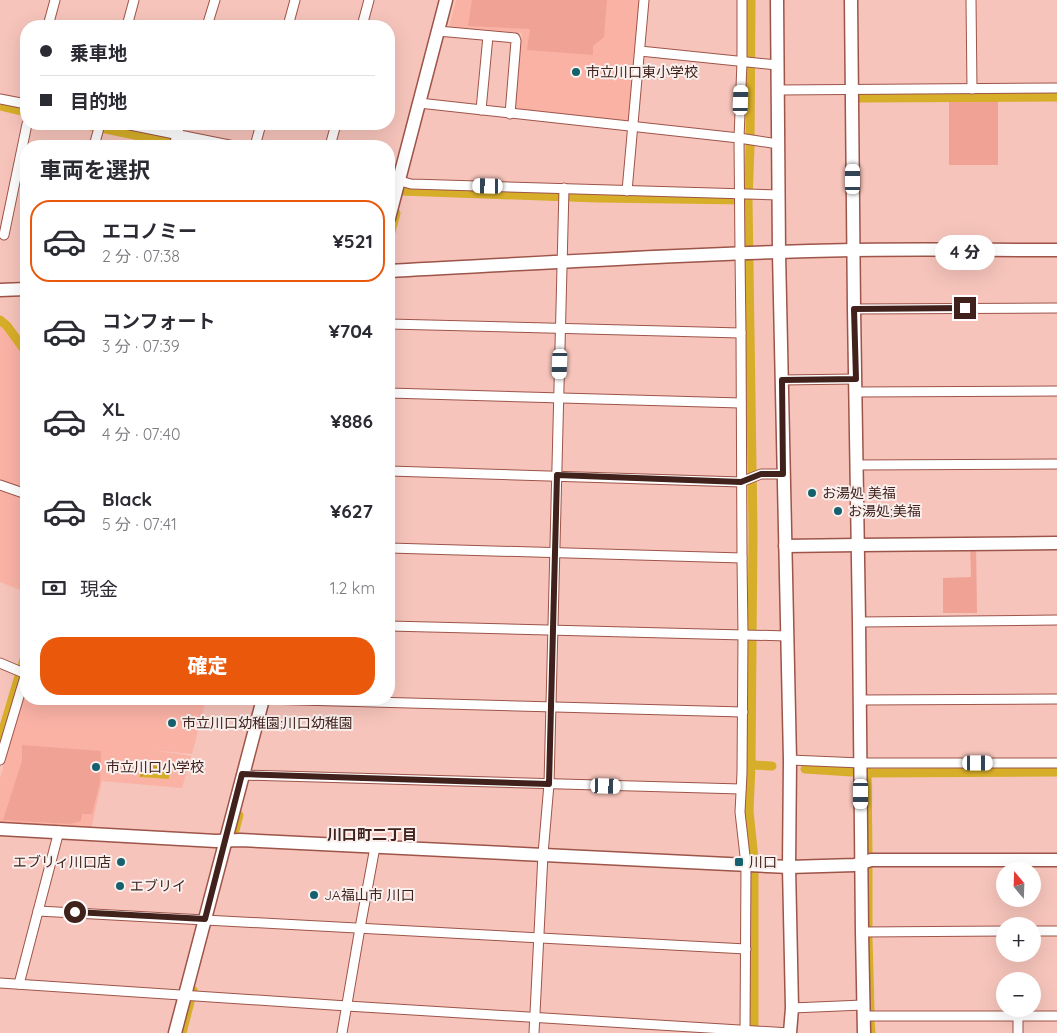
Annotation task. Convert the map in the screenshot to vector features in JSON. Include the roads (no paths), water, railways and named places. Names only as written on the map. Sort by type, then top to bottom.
[{"type":"street","points":[[50,20],[55,0]]},
{"type":"street","points":[[129,20],[134,0]]},
{"type":"street","points":[[209,20],[215,0]]},
{"type":"street","points":[[290,20],[295,0]]},
{"type":"street","points":[[364,20],[369,0]]},
{"type":"street","points":[[446,0],[420,103],[395,183],[564,188],[740,197],[757,194],[779,195]]},
{"type":"street","points":[[627,191],[644,0]]},
{"type":"street","points":[[742,0],[740,197],[743,712],[740,812],[753,866],[746,949],[745,1032]]},
{"type":"street","points":[[0,983],[535,1017],[662,1029],[790,1033],[792,1008],[789,867],[790,760],[779,253],[777,0]]},
{"type":"street","points":[[851,0],[864,1033]]},
{"type":"street","points":[[971,0],[972,89]]},
{"type":"street","points":[[438,31],[515,38],[510,114]]},
{"type":"street","points":[[481,110],[488,36]]},
{"type":"street","points":[[640,51],[777,65]]},
{"type":"street","points":[[778,90],[1057,88]]},
{"type":"street","points":[[0,99],[20,103]]},
{"type":"street","points":[[420,103],[740,138],[778,144]]},
{"type":"street","points":[[144,130],[176,140]]},
{"type":"street","points":[[4,235],[20,158]]},
{"type":"street","points":[[534,1033],[543,854],[549,784],[564,188]]},
{"type":"street","points":[[395,271],[854,250],[1057,250]]},
{"type":"street","points":[[0,290],[20,289]]},
{"type":"street","points":[[854,309],[1057,308]]},
{"type":"street","points":[[395,324],[741,333]]},
{"type":"street","points":[[782,380],[856,386],[1057,391]]},
{"type":"street","points":[[395,393],[741,403]]},
{"type":"street","points":[[856,465],[1057,464]]},
{"type":"street","points":[[395,471],[741,482],[761,474],[783,474]]},
{"type":"street","points":[[0,485],[20,492]]},
{"type":"street","points":[[785,546],[1057,543]]},
{"type":"street","points":[[395,548],[742,558]]},
{"type":"street","points":[[859,622],[1057,620]]},
{"type":"street","points":[[395,626],[787,636]]},
{"type":"street","points":[[0,663],[20,671]]},
{"type":"street","points":[[0,760],[20,693]]},
{"type":"street","points":[[860,700],[1057,699]]},
{"type":"street","points":[[395,703],[743,712]]},
{"type":"street","points":[[175,1033],[261,705]]},
{"type":"street","points":[[790,760],[861,770],[1057,763]]},
{"type":"street","points":[[242,774],[741,789]]},
{"type":"street","points":[[0,829],[225,841],[240,840],[543,854],[753,866],[855,865],[870,860],[1057,860]]},
{"type":"street","points":[[19,984],[59,831]]},
{"type":"street","points":[[342,1033],[375,847]]},
{"type":"street","points":[[38,910],[746,949]]},
{"type":"street","points":[[862,932],[996,931]]},
{"type":"street","points":[[1041,931],[1057,931]]},
{"type":"street","points":[[792,1008],[996,1014]]},
{"type":"street","points":[[1041,1016],[1057,1016]]},
{"type":"street","points":[[1018,1017],[1018,1033]]},
{"type":"water","points":[[141,765],[170,766],[169,779],[140,777]]},
{"type":"waterway","points":[[751,0],[748,200],[753,531],[749,811],[754,859],[754,1033]]},
{"type":"waterway","points":[[858,98],[1057,97]]},
{"type":"waterway","points":[[0,106],[20,111]]},
{"type":"waterway","points":[[111,130],[158,140]]},
{"type":"waterway","points":[[395,190],[598,198],[746,200]]},
{"type":"waterway","points":[[0,320],[20,344]]},
{"type":"waterway","points":[[0,740],[19,676]]},
{"type":"waterway","points":[[751,765],[772,766]]},
{"type":"waterway","points":[[805,769],[867,773],[1057,772]]},
{"type":"waterway","points":[[867,770],[868,854]]},
{"type":"waterway","points":[[235,830],[239,815]]},
{"type":"waterway","points":[[868,866],[868,926]]},
{"type":"waterway","points":[[868,938],[870,1010]]},
{"type":"waterway","points":[[182,1033],[193,990]]},
{"type":"waterway","points":[[870,1021],[871,1033]]},
{"type":"place","name":"市立川口東小学校","points":[[576,72]]},
{"type":"place","name":"お湯処 美福","points":[[812,493]]},
{"type":"place","name":"お湯処;美福","points":[[838,511]]},
{"type":"place","name":"市立川口幼稚園;川口幼稚園","points":[[172,723]]},
{"type":"place","name":"市立川口小学校","points":[[96,767]]},
{"type":"place","name":"エブリィ川口店","points":[[121,862]]},
{"type":"place","name":"川口","points":[[739,862]]},
{"type":"place","name":"エブリイ","points":[[120,886]]},
{"type":"place","name":"JA福山市 川口","points":[[314,895]]},
{"type":"district","name":"川口町二丁目","points":[[372,835]]}]
